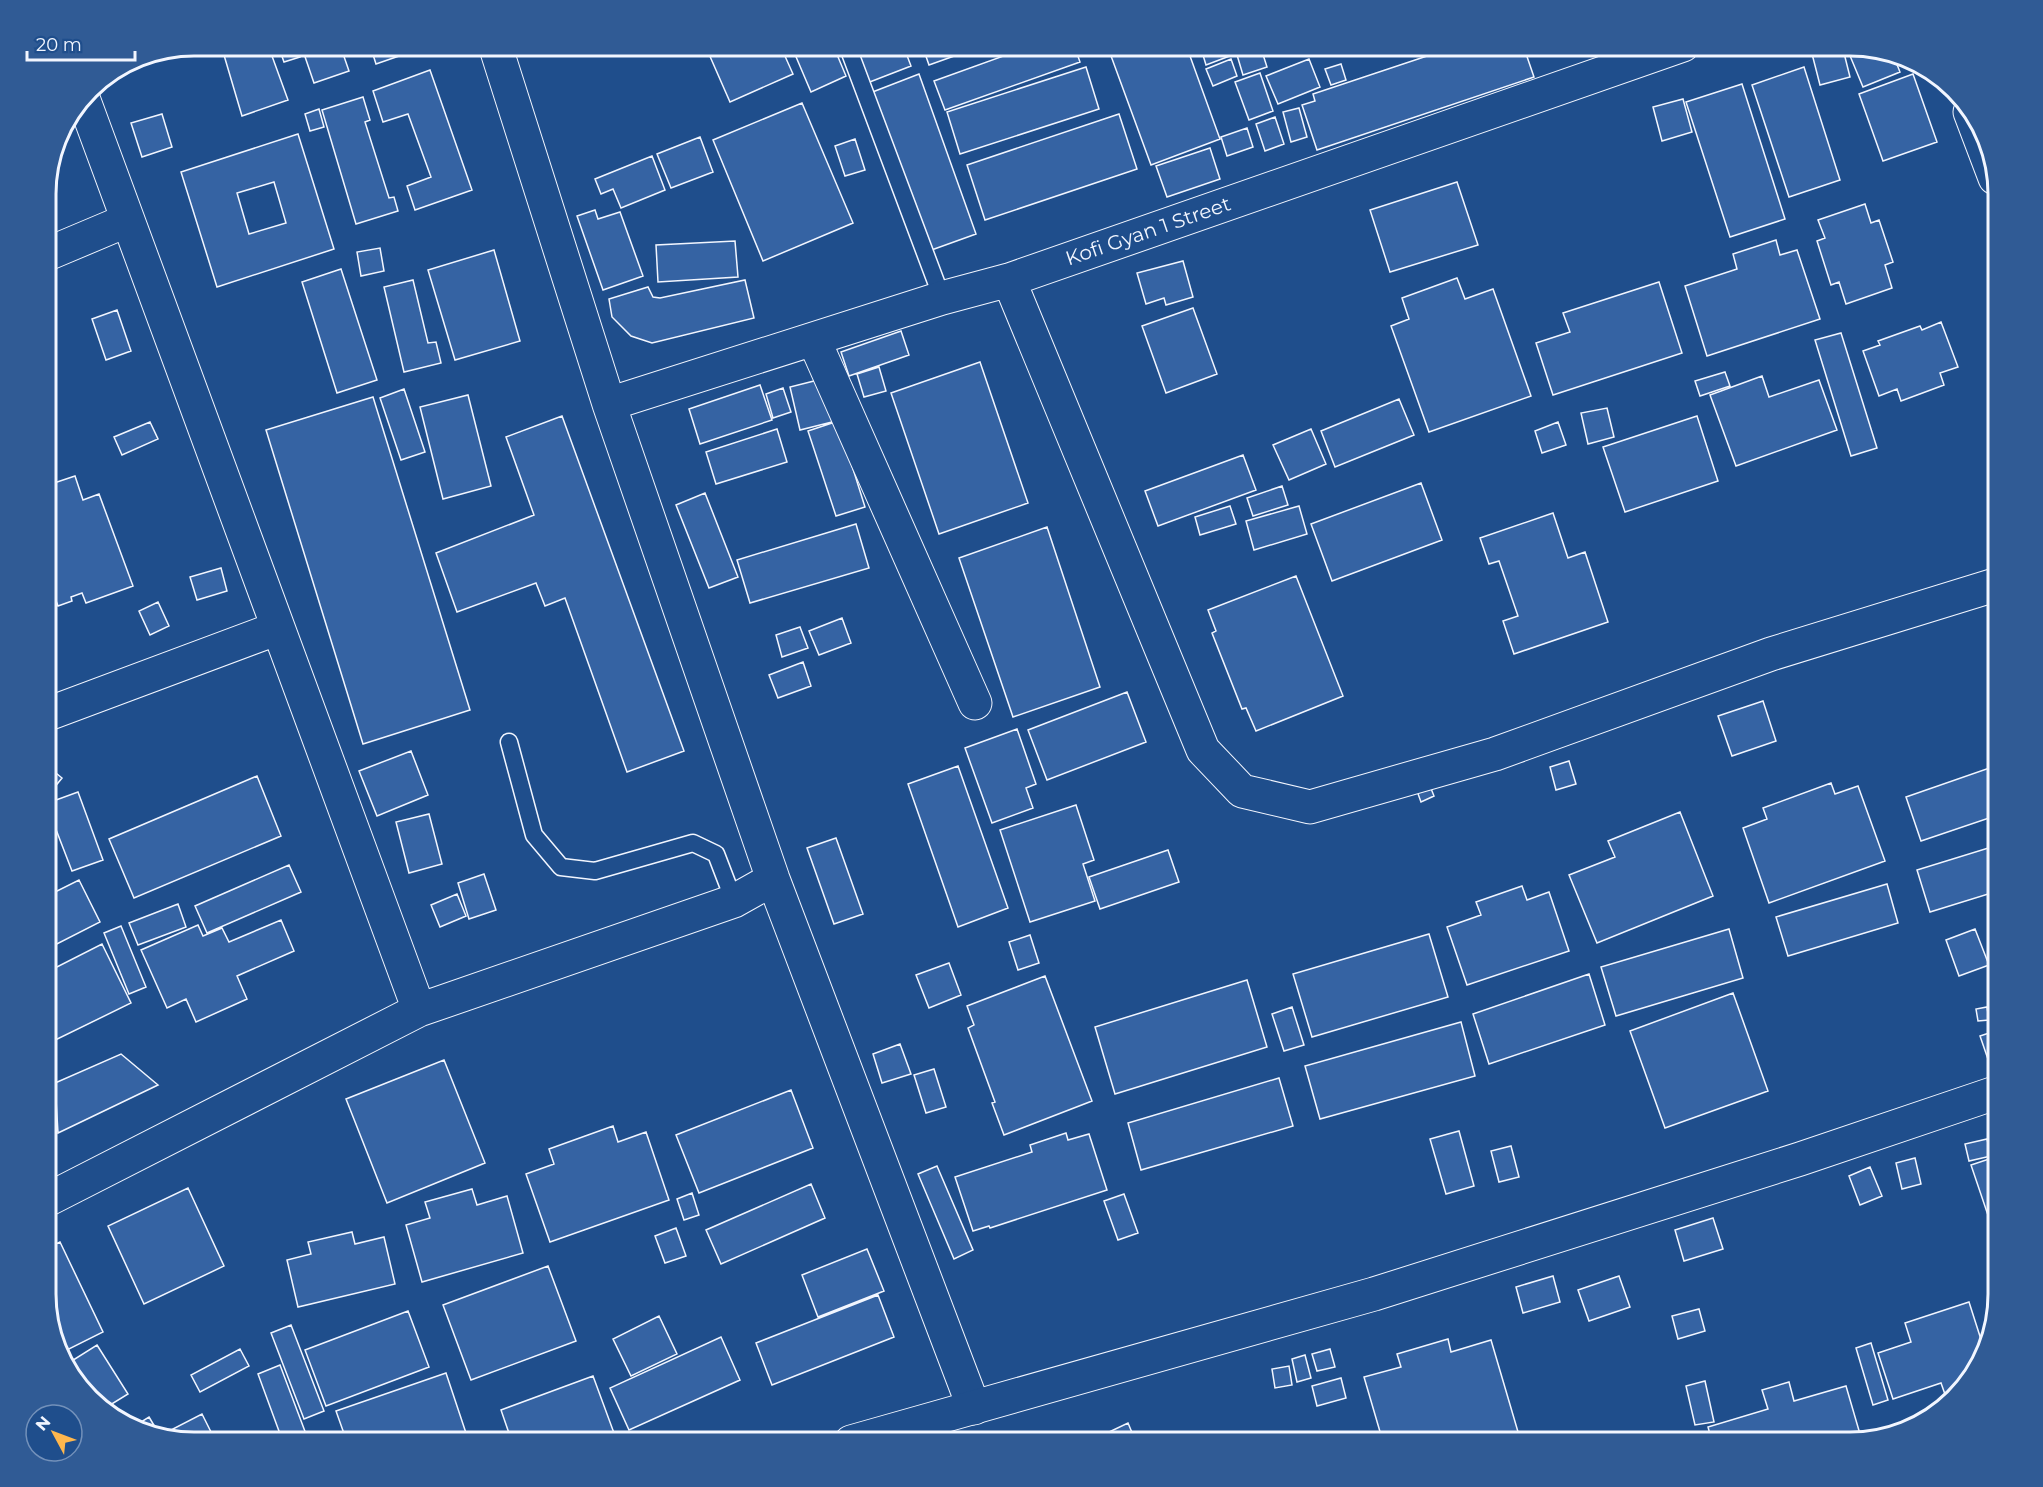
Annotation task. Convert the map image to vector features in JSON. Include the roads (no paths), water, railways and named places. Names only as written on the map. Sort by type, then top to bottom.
[{"type":"street","points":[[498,56],[609,404],[773,879],[974,1408]]},
{"type":"street","name":"Kofi Gyan 1 Street","points":[[609,404],[942,298],[1009,280],[1651,56]]},
{"type":"street","points":[[86,107],[419,1010]]},
{"type":"street","points":[[56,250],[128,220]]},
{"type":"street","points":[[1009,280],[1203,750],[1242,791],[1310,807],[1495,754],[1771,654],[1988,587]]},
{"type":"street","points":[[814,340],[975,703]]},
{"type":"street","points":[[56,711],[278,628]]},
{"type":"street","points":[[56,1195],[419,1010],[735,902],[773,879]]},
{"type":"street","points":[[887,1432],[1374,1294],[1800,1159],[1988,1095]]},
{"type":"lane","points":[[851,56],[942,298]]},
{"type":"lane","points":[[508,742],[534,835],[561,867],[595,871],[693,843],[716,854],[735,902]]}]
